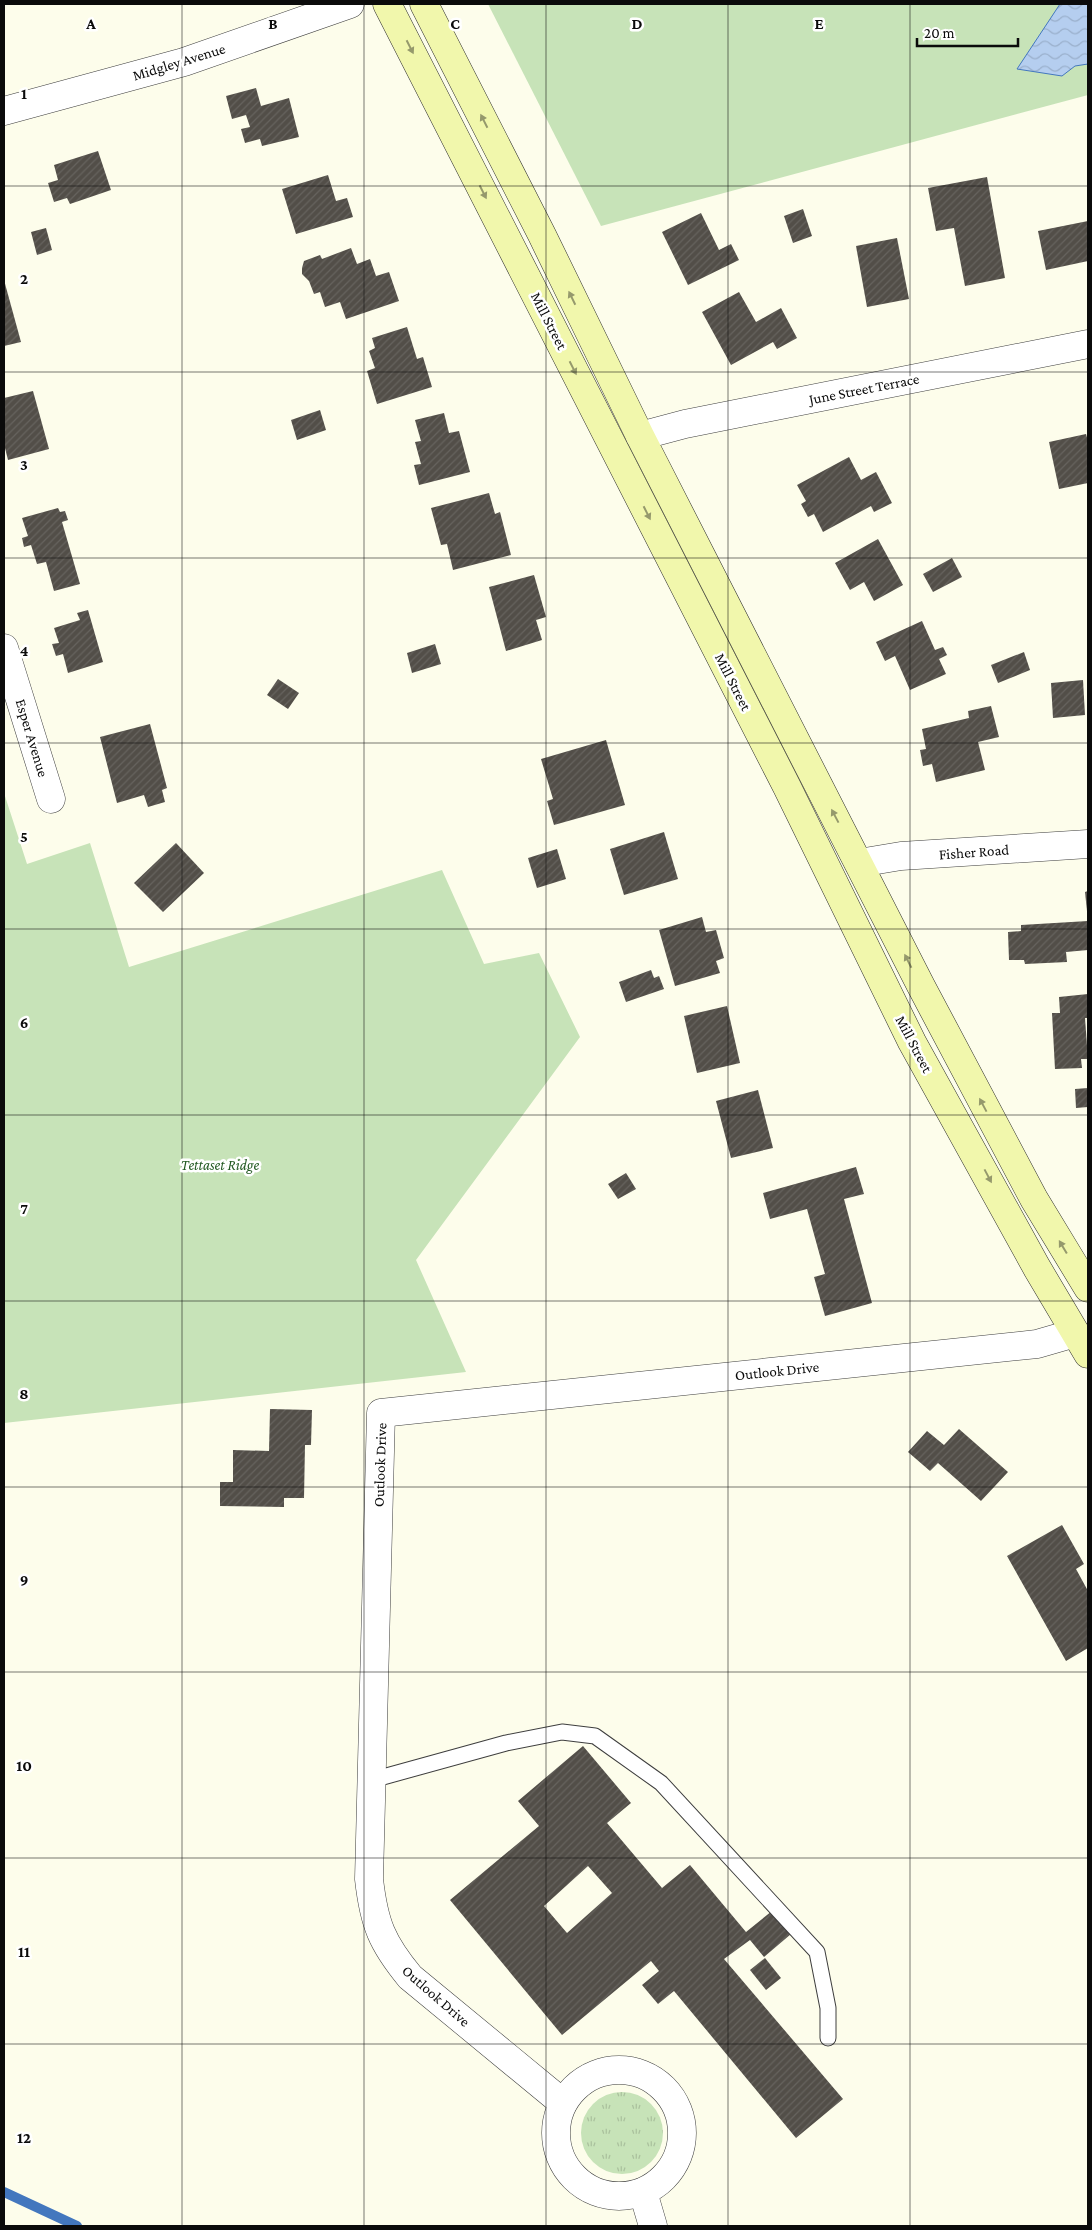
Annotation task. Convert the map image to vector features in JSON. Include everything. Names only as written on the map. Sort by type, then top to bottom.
[{"type":"main road","name":"Mill Street","points":[[387,4],[787,787],[912,1042],[1082,1344]]},
{"type":"main road","name":"Mill Street","points":[[424,4],[542,235],[640,436],[980,1099],[1034,1199],[1088,1288]]},
{"type":"street","name":"Midgley Avenue","points":[[4,111],[184,62],[350,4]]},
{"type":"street","name":"June Street Terrace","points":[[640,436],[685,424],[1088,344]]},
{"type":"street","name":"Esper Avenue","points":[[4,648],[51,799]]},
{"type":"street","name":"Fisher Road","points":[[859,863],[901,856],[1088,844]]},
{"type":"street","name":"Outlook Drive","points":[[563,2103],[410,1977],[390,1952],[378,1926],[371,1901],[369,1879],[382,1413],[1037,1344],[1082,1344]]},
{"type":"street","points":[[626,2070],[641,2074],[664,2089],[673,2100],[679,2113],[682,2125],[682,2142],[676,2161],[664,2178],[643,2192],[617,2197],[599,2194],[584,2186],[572,2176],[562,2162],[556,2137],[556,2124],[563,2103],[581,2083],[594,2075],[626,2070]]},
{"type":"street","points":[[643,2192],[653,2226]]},
{"type":"lane","points":[[372,1780],[525,1739],[562,1732],[595,1736],[661,1783],[817,1952],[828,2008],[828,2038]]},
{"type":"green space","points":[[488,4],[1088,4],[1088,95],[601,226]]},
{"type":"green space","name":"Tettaset Ridge","points":[[4,793],[27,864],[90,843],[129,967],[442,870],[484,964],[539,953],[580,1037],[416,1260],[466,1372],[4,1423]]},
{"type":"green space","points":[[622,2092],[638,2096],[651,2104],[659,2117],[663,2133],[659,2149],[651,2162],[638,2170],[622,2174],[606,2170],[593,2162],[585,2149],[581,2133],[585,2117],[593,2104],[606,2096]]},
{"type":"water","points":[[1060,4],[1088,4],[1088,64],[1075,66],[1062,76],[1017,69]]},
{"type":"building","points":[[256,88],[261,106],[289,98],[299,137],[262,146],[260,139],[245,143],[241,129],[250,127],[246,115],[232,119],[226,96]]},
{"type":"building","points":[[98,151],[111,190],[70,204],[67,198],[54,202],[48,183],[58,180],[54,165]]},
{"type":"building","points":[[328,175],[336,201],[347,198],[353,217],[296,234],[282,189]]},
{"type":"building","points":[[987,177],[1005,278],[965,286],[954,228],[936,231],[928,188]]},
{"type":"building","points":[[803,209],[812,236],[793,243],[784,216]]},
{"type":"building","points":[[701,213],[719,250],[731,244],[739,260],[688,285],[662,232]]},
{"type":"building","points":[[1088,221],[1088,261],[1046,270],[1038,231]]},
{"type":"building","points":[[46,228],[52,250],[37,255],[31,232]]},
{"type":"building","points":[[897,238],[909,299],[867,307],[856,246]]},
{"type":"building","points":[[351,248],[357,264],[370,259],[376,276],[389,272],[399,301],[346,319],[340,302],[325,307],[320,292],[314,294],[309,281],[302,274],[304,261],[320,255],[322,259]]},
{"type":"building","points":[[4,280],[21,342],[4,346]]},
{"type":"building","points":[[739,292],[756,322],[781,308],[797,338],[777,349],[773,342],[731,365],[702,312]]},
{"type":"building","points":[[407,327],[417,359],[423,357],[432,387],[377,404],[367,371],[375,368],[369,351],[375,348],[372,338]]},
{"type":"building","points":[[33,391],[49,449],[8,460],[4,444],[4,398]]},
{"type":"building","points":[[320,410],[326,430],[297,440],[291,420]]},
{"type":"building","points":[[444,413],[449,433],[459,431],[470,472],[419,485],[414,465],[421,464],[415,442],[421,441],[415,420]]},
{"type":"building","points":[[1086,434],[1088,441],[1088,483],[1059,489],[1049,442]]},
{"type":"building","points":[[849,457],[861,480],[876,472],[892,503],[874,512],[871,506],[823,532],[814,514],[808,517],[801,504],[806,501],[797,485]]},
{"type":"building","points":[[489,493],[495,514],[500,512],[511,555],[453,570],[447,544],[441,545],[431,508]]},
{"type":"building","points":[[58,508],[60,512],[65,511],[68,520],[62,522],[80,584],[54,591],[46,562],[37,564],[31,545],[24,547],[22,538],[28,536],[22,518]]},
{"type":"building","points":[[878,539],[903,585],[874,601],[864,582],[850,590],[835,563]]},
{"type":"building","points":[[952,558],[962,577],[933,592],[923,574]]},
{"type":"building","points":[[534,575],[546,617],[536,620],[542,640],[506,651],[489,587]]},
{"type":"building","points":[[88,610],[103,662],[68,673],[63,654],[56,656],[52,644],[59,643],[54,628],[80,620],[77,613]]},
{"type":"building","points":[[922,621],[935,650],[943,647],[947,655],[939,659],[946,674],[910,690],[895,656],[885,661],[876,642]]},
{"type":"building","points":[[435,644],[441,664],[412,673],[407,653]]},
{"type":"building","points":[[1024,652],[1030,670],[998,683],[991,665]]},
{"type":"building","points":[[278,679],[299,693],[288,709],[267,695]]},
{"type":"building","points":[[1083,680],[1085,715],[1053,718],[1051,683]]},
{"type":"building","points":[[991,706],[999,737],[978,742],[985,770],[936,782],[932,764],[923,766],[920,750],[926,749],[922,729],[969,718],[968,711]]},
{"type":"building","points":[[150,724],[167,788],[162,790],[165,802],[148,807],[144,795],[117,803],[100,737]]},
{"type":"building","points":[[606,740],[625,805],[554,825],[547,801],[553,799],[541,759]]},
{"type":"building","points":[[664,832],[678,879],[624,895],[610,849]]},
{"type":"building","points":[[176,843],[204,873],[163,912],[134,883]]},
{"type":"building","points":[[557,849],[566,879],[537,888],[528,858]]},
{"type":"building","points":[[1088,891],[1088,911],[1087,911],[1085,892]]},
{"type":"building","points":[[702,917],[706,932],[716,930],[724,958],[716,961],[720,973],[675,986],[659,930]]},
{"type":"building","points":[[1088,921],[1088,950],[1066,952],[1067,962],[1025,964],[1024,960],[1009,960],[1008,932],[1021,931],[1021,925]]},
{"type":"building","points":[[651,970],[654,978],[659,976],[664,989],[626,1002],[619,982]]},
{"type":"building","points":[[1088,994],[1088,1018],[1085,1018],[1088,1059],[1081,1059],[1082,1068],[1055,1069],[1052,1013],[1060,1013],[1059,997]]},
{"type":"building","points":[[727,1006],[740,1063],[697,1073],[684,1016]]},
{"type":"building","points":[[1088,1088],[1088,1107],[1076,1108],[1075,1089]]},
{"type":"building","points":[[758,1090],[773,1148],[731,1158],[716,1101]]},
{"type":"building","points":[[856,1167],[864,1194],[844,1199],[872,1303],[825,1316],[814,1277],[825,1274],[807,1209],[770,1219],[763,1193]]},
{"type":"building","points":[[626,1173],[636,1189],[618,1199],[608,1184]]},
{"type":"building","points":[[270,1409],[312,1410],[311,1445],[305,1445],[304,1498],[284,1498],[284,1507],[220,1506],[220,1482],[233,1482],[233,1450],[269,1451]]},
{"type":"building","points":[[959,1429],[1008,1472],[981,1501],[938,1463],[930,1471],[908,1452],[927,1431],[944,1445]]},
{"type":"building","points":[[1062,1525],[1084,1564],[1076,1569],[1088,1591],[1088,1648],[1066,1661],[1007,1556]]},
{"type":"building","points":[[583,1746],[631,1803],[607,1823],[662,1888],[690,1865],[746,1932],[772,1911],[791,1934],[764,1957],[750,1940],[724,1959],[843,2099],[796,2138],[674,1991],[658,2004],[642,1985],[659,1971],[651,1961],[562,2035],[450,1900],[539,1826],[518,1801]],"holes":[[[588,1866],[612,1893],[567,1933],[544,1906]]]},
{"type":"building","points":[[765,1958],[781,1978],[766,1990],[750,1970]]},
{"type":"waterway","points":[[4,2192],[77,2226]]}]
